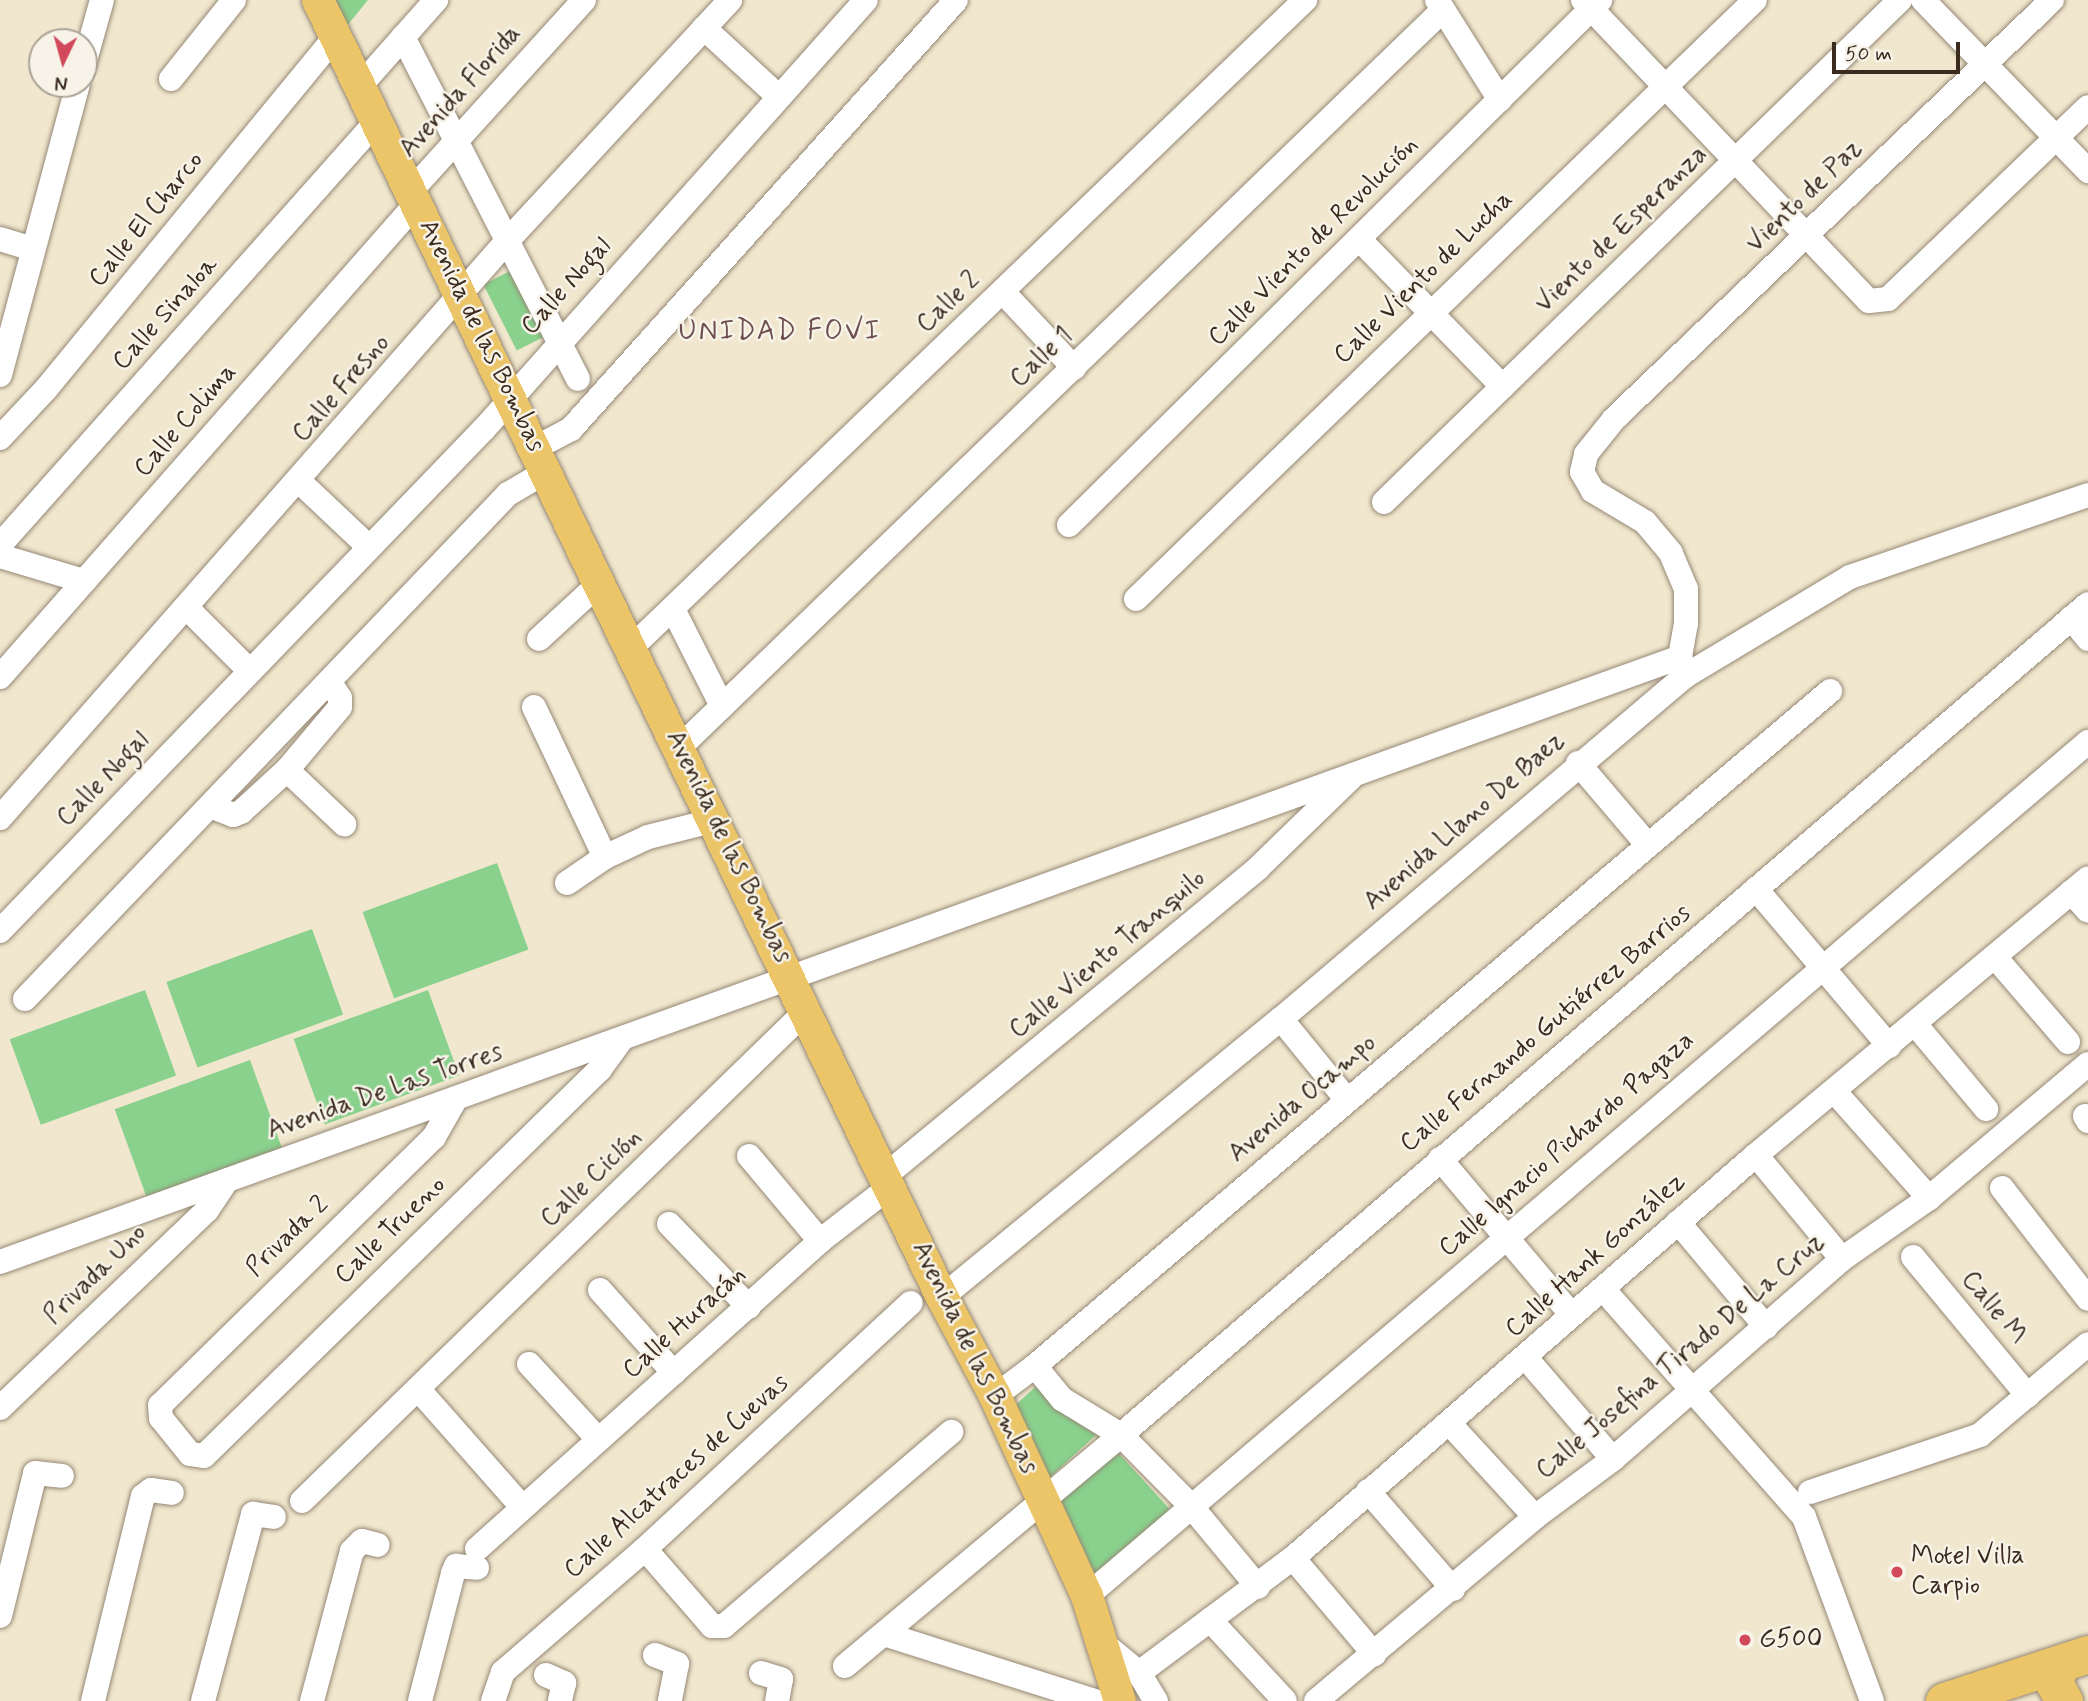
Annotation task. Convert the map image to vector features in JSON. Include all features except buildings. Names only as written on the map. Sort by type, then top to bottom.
[{"type":"highway","points":[[1944,1701],[2031,1689],[2075,1658]]},
{"type":"highway","points":[[2064,1701],[2053,1681],[2075,1658]]},
{"type":"main road","name":"Avenida de las Bombas","points":[[318,0],[601,582],[942,1297],[995,1396],[1087,1596],[1120,1701]]},
{"type":"street","points":[[94,28],[102,0]]},
{"type":"street","points":[[170,79],[234,0]]},
{"type":"street","points":[[360,86],[436,0]]},
{"type":"street","name":"Avenida Florida","points":[[413,198],[458,141],[584,0]]},
{"type":"street","name":"Calle Fresno","points":[[0,818],[462,298],[508,240],[730,0]]},
{"type":"street","name":"Calle Nogal","points":[[0,931],[510,397],[866,0]]},
{"type":"street","points":[[25,999],[570,429],[956,0]]},
{"type":"street","name":"Calle 2","points":[[632,647],[1305,0]]},
{"type":"street","name":"Calle Viento de Lucha","points":[[1136,599],[1755,0]]},
{"type":"street","name":"Viento de Esperanza","points":[[1384,502],[1900,0]]},
{"type":"street","points":[[1923,0],[2088,170]]},
{"type":"street","name":"Viento de Paz","points":[[1682,666],[1686,589],[1671,553],[1645,523],[1593,491],[1583,472],[1586,454],[1597,435],[2052,0]]},
{"type":"street","points":[[1591,3],[1664,86],[1863,298],[1876,302],[1888,299],[2088,107]]},
{"type":"street","name":"Calle Viento de Revolución","points":[[1069,525],[1500,100],[1591,3]]},
{"type":"street","points":[[1440,5],[1500,100]]},
{"type":"street","name":"Calle 1","points":[[680,747],[1074,369],[1440,5]]},
{"type":"street","points":[[704,28],[778,96]]},
{"type":"street","name":"Calle El Charco","points":[[0,438],[47,389],[336,36]]},
{"type":"street","points":[[403,37],[578,379]]},
{"type":"street","points":[[0,375],[75,98]]},
{"type":"street","name":"Calle Sinaloa","points":[[0,545],[376,122]]},
{"type":"street","name":"Calle Colima","points":[[0,677],[413,198]]},
{"type":"street","points":[[0,239],[33,249]]},
{"type":"street","points":[[1359,239],[1503,387]]},
{"type":"street","points":[[1003,292],[1074,369]]},
{"type":"street","points":[[300,482],[369,547]]},
{"type":"street","name":"Avenida Llano De Baez","points":[[942,1297],[1280,1019],[1578,763],[1682,666],[1850,577],[2088,495]]},
{"type":"street","points":[[0,556],[84,581]]},
{"type":"street","points":[[539,639],[601,582]]},
{"type":"street","points":[[187,608],[250,671]]},
{"type":"street","points":[[673,609],[722,706]]},
{"type":"street","points":[[2079,611],[2088,639]]},
{"type":"street","name":"Calle Fernando Gutiérrez Barrios","points":[[845,1666],[1121,1435],[2079,611]]},
{"type":"street","name":"Avenida De Las Torres","points":[[0,1262],[621,1040],[1359,770],[1682,666]]},
{"type":"street","points":[[210,806],[233,815],[241,812],[287,770],[340,708],[340,698],[329,681]]},
{"type":"street","name":"Avenida Ocampo","points":[[995,1396],[1035,1366],[1830,691]]},
{"type":"street","points":[[534,707],[605,857]]},
{"type":"street","name":"Calle Ignacio Pichardo Pagaza","points":[[1087,1596],[1821,967],[2088,742]]},
{"type":"street","points":[[1578,763],[1647,844]]},
{"type":"street","points":[[287,770],[344,824]]},
{"type":"street","name":"Calle Viento Tranquilo","points":[[888,1181],[1258,867],[1359,770]]},
{"type":"street","points":[[567,883],[605,857],[648,837],[715,820]]},
{"type":"street","points":[[2079,885],[2088,911]]},
{"type":"street","name":"Calle Hank González","points":[[1139,1673],[1258,1587],[1293,1558],[1756,1155],[2079,885]]},
{"type":"street","points":[[1756,889],[1889,1046]]},
{"type":"street","points":[[1995,957],[2068,1042]]},
{"type":"street","name":"Calle Ciclón","points":[[302,1501],[806,1012]]},
{"type":"street","points":[[1280,1019],[1347,1100]]},
{"type":"street","points":[[1915,1024],[1986,1108]]},
{"type":"street","name":"Calle Trueno","points":[[158,1413],[197,1458],[214,1446],[600,1069],[621,1040]]},
{"type":"street","name":"Calle Josefina Tirado De La Cruz","points":[[1316,1701],[1453,1589],[1535,1517],[1613,1458],[1694,1390],[1842,1259],[1928,1198],[2088,1064]]},
{"type":"street","points":[[1835,1091],[1928,1198]]},
{"type":"street","name":"Privada 2","points":[[158,1413],[160,1405],[434,1136],[455,1100]]},
{"type":"street","points":[[1756,1155],[1842,1259]]},
{"type":"street","points":[[749,1156],[820,1241]]},
{"type":"street","points":[[1440,1159],[1572,1315]]},
{"type":"street","name":"Privada Uno","points":[[0,1408],[206,1210],[227,1180]]},
{"type":"street","name":"Calle Huracán","points":[[420,1701],[456,1566],[477,1559],[522,1507],[888,1181]]},
{"type":"street","points":[[2002,1188],[2088,1299]]},
{"type":"street","points":[[1678,1222],[1766,1327]]},
{"type":"street","points":[[669,1224],[749,1307]]},
{"type":"street","name":"Calle M","points":[[1913,1257],[2028,1396]]},
{"type":"street","points":[[600,1290],[674,1373]]},
{"type":"street","points":[[1603,1290],[1804,1517],[1872,1701]]},
{"type":"street","name":"Calle Alcatraces de Cuevas","points":[[493,1701],[503,1672],[645,1549],[911,1303]]},
{"type":"street","points":[[1810,1492],[1968,1442],[2087,1346]]},
{"type":"street","points":[[1525,1358],[1613,1458]]},
{"type":"street","points":[[529,1364],[598,1439]]},
{"type":"street","points":[[1035,1366],[1062,1399],[1121,1435],[1191,1506],[1258,1587]]},
{"type":"street","points":[[419,1390],[522,1507]]},
{"type":"street","points":[[1449,1423],[1535,1517]]},
{"type":"street","points":[[645,1549],[712,1626],[724,1626],[951,1432]]},
{"type":"street","points":[[0,1616],[35,1473],[62,1476]]},
{"type":"street","points":[[93,1701],[143,1496],[151,1490],[172,1493]]},
{"type":"street","points":[[1368,1491],[1453,1589]]},
{"type":"street","points":[[203,1701],[253,1514],[274,1517]]},
{"type":"street","points":[[313,1701],[352,1551],[362,1541],[378,1545]]},
{"type":"street","points":[[1293,1558],[1374,1654]]},
{"type":"street","points":[[1210,1620],[1285,1701]]},
{"type":"street","points":[[884,1634],[1095,1701]]},
{"type":"street","points":[[1103,1643],[1139,1673],[1156,1701]]},
{"type":"street","points":[[656,1655],[677,1664],[670,1701]]},
{"type":"street","points":[[761,1673],[781,1679],[777,1701]]},
{"type":"street","points":[[546,1675],[564,1683],[560,1701]]},
{"type":"green space","points":[[334,0],[368,0],[346,27]]},
{"type":"green space","points":[[510,271],[544,337],[517,351],[483,285]]},
{"type":"green space","points":[[497,863],[528,949],[394,998],[363,912]]},
{"type":"green space","points":[[312,929],[343,1015],[197,1068],[166,982]]},
{"type":"green space","points":[[145,990],[176,1076],[41,1125],[10,1039]]},
{"type":"green space","points":[[428,990],[459,1076],[325,1124],[294,1039]]},
{"type":"green space","points":[[250,1060],[282,1147],[146,1197],[115,1109]]},
{"type":"green space","points":[[1044,1379],[1097,1434],[1048,1479],[1009,1411]]},
{"type":"green space","points":[[1113,1447],[1175,1515],[1096,1580],[1055,1490]]},
{"type":"place","name":"Motel Villa Carpio","points":[[1897,1572]]},
{"type":"place","name":"G500","points":[[1745,1640]]},
{"type":"district","name":"UNIDAD FOVI","points":[[780,332]]}]
